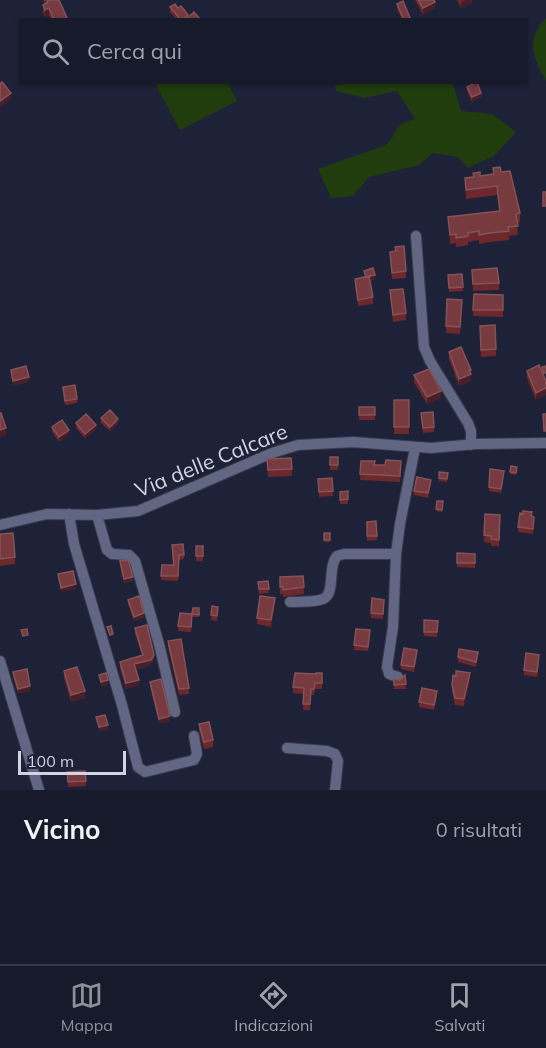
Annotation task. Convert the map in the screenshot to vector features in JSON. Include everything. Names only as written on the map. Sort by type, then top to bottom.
[{"type":"street","points":[[416,236],[424,347],[430,361],[468,423],[471,431],[471,445]]},
{"type":"street","name":"Via delle Calcare","points":[[0,525],[37,515],[98,515],[141,510],[294,445],[352,442],[415,448],[546,443]]},
{"type":"street","points":[[398,677],[391,676],[387,669],[394,620],[396,554],[400,519],[415,448]]},
{"type":"street","points":[[69,514],[74,544],[140,771],[145,772],[194,760],[197,754],[194,736]]},
{"type":"street","points":[[98,515],[108,552],[114,555],[129,555],[135,561],[159,644],[175,712]]},
{"type":"street","points":[[290,602],[322,600],[327,597],[330,591],[332,563],[337,556],[396,554]]},
{"type":"street","points":[[0,661],[39,790]]},
{"type":"street","points":[[287,748],[327,751],[335,754],[338,761],[335,790]]},
{"type":"green space","points":[[546,18],[546,81],[535,57],[533,42],[539,26]]},
{"type":"green space","points":[[156,84],[228,84],[237,101],[180,130]]},
{"type":"green space","points":[[453,84],[461,111],[492,114],[516,132],[494,156],[468,168],[458,157],[433,153],[419,165],[369,177],[353,196],[331,198],[318,169],[386,145],[399,126],[415,119],[397,91],[364,98],[336,91],[335,86]]},
{"type":"building","points":[[47,0],[59,0],[67,18],[53,18],[49,8],[45,10],[43,5],[48,2]]},
{"type":"building","points":[[418,0],[434,0],[435,2],[423,8]]},
{"type":"building","points":[[403,1],[410,18],[403,18],[397,4]]},
{"type":"building","points":[[175,4],[178,8],[181,6],[188,15],[179,18],[170,7]]},
{"type":"building","points":[[194,12],[199,18],[187,18]]},
{"type":"building","points":[[2,82],[11,93],[0,101],[0,84]]},
{"type":"building","points":[[478,84],[481,93],[472,97],[467,87]]},
{"type":"building","points":[[500,167],[501,172],[510,171],[520,213],[516,214],[518,226],[508,227],[509,231],[479,235],[479,231],[456,238],[456,234],[450,235],[448,217],[500,211],[497,186],[466,190],[465,178],[474,177],[473,173],[480,172],[480,176],[494,174],[493,168]]},
{"type":"building","points":[[543,192],[546,192],[546,206],[543,206]]},
{"type":"building","points":[[404,246],[406,271],[392,273],[390,252],[396,251],[395,247]]},
{"type":"building","points":[[373,268],[375,275],[366,277],[364,271]]},
{"type":"building","points":[[497,268],[499,283],[473,284],[472,270]]},
{"type":"building","points":[[462,274],[463,287],[449,288],[448,275]]},
{"type":"building","points":[[369,276],[373,297],[358,300],[355,279]]},
{"type":"building","points":[[403,289],[406,313],[393,315],[390,290]]},
{"type":"building","points":[[474,294],[503,295],[503,310],[473,310]]},
{"type":"building","points":[[447,299],[462,300],[460,327],[446,326]]},
{"type":"building","points":[[495,325],[496,349],[481,350],[480,326]]},
{"type":"building","points":[[461,347],[471,374],[459,379],[449,352]]},
{"type":"building","points":[[539,365],[546,381],[546,388],[536,393],[527,371]]},
{"type":"building","points":[[26,366],[29,377],[13,381],[11,370]]},
{"type":"building","points":[[429,369],[441,391],[427,397],[414,375]]},
{"type":"building","points":[[75,385],[77,399],[65,401],[63,387]]},
{"type":"building","points":[[394,400],[409,400],[409,427],[394,427]]},
{"type":"building","points":[[359,407],[375,407],[375,415],[359,415]]},
{"type":"building","points":[[110,410],[118,419],[110,427],[101,418]]},
{"type":"building","points":[[433,412],[434,427],[423,428],[421,413]]},
{"type":"building","points":[[0,413],[6,428],[0,430]]},
{"type":"building","points":[[86,414],[96,425],[85,434],[76,423]]},
{"type":"building","points":[[543,414],[546,414],[546,431],[544,431]]},
{"type":"building","points":[[62,420],[69,430],[59,437],[52,427]]},
{"type":"building","points":[[330,457],[338,457],[338,465],[330,465]]},
{"type":"building","points":[[291,458],[292,469],[268,470],[267,459]]},
{"type":"building","points":[[386,460],[401,461],[400,476],[360,474],[361,461],[375,461],[374,465],[385,465]]},
{"type":"building","points":[[511,466],[517,467],[516,473],[510,472]]},
{"type":"building","points":[[490,469],[504,471],[501,489],[489,487]]},
{"type":"building","points":[[439,472],[448,473],[447,479],[439,478]]},
{"type":"building","points":[[417,477],[431,480],[428,493],[414,491]]},
{"type":"building","points":[[332,478],[333,491],[319,492],[318,479]]},
{"type":"building","points":[[348,491],[348,499],[340,500],[340,492]]},
{"type":"building","points":[[437,501],[443,501],[442,510],[436,509]]},
{"type":"building","points":[[523,511],[532,512],[533,529],[518,527],[520,513],[523,514]]},
{"type":"building","points":[[485,514],[500,515],[499,540],[484,535]]},
{"type":"building","points":[[376,521],[377,536],[367,536],[367,522]]},
{"type":"building","points":[[13,533],[15,557],[0,559],[0,534]]},
{"type":"building","points":[[324,533],[330,533],[330,540],[324,540]]},
{"type":"building","points":[[183,544],[184,555],[179,555],[178,576],[161,576],[162,565],[174,565],[172,545]]},
{"type":"building","points":[[196,546],[203,546],[203,556],[196,556]]},
{"type":"building","points":[[457,553],[475,554],[475,563],[457,563]]},
{"type":"building","points":[[128,560],[133,577],[124,579],[120,561]]},
{"type":"building","points":[[73,571],[76,584],[61,588],[58,574]]},
{"type":"building","points":[[303,576],[304,587],[283,590],[283,587],[280,587],[280,577]]},
{"type":"building","points":[[268,581],[269,589],[259,589],[258,582]]},
{"type":"building","points":[[139,596],[144,613],[134,617],[128,600]]},
{"type":"building","points":[[260,596],[275,598],[271,620],[257,618]]},
{"type":"building","points":[[372,598],[384,600],[383,614],[371,613]]},
{"type":"building","points":[[212,606],[218,607],[217,616],[211,615]]},
{"type":"building","points":[[193,608],[199,608],[199,615],[192,614]]},
{"type":"building","points":[[180,613],[192,614],[191,627],[178,626]]},
{"type":"building","points":[[424,620],[438,621],[437,632],[424,632]]},
{"type":"building","points":[[147,625],[154,655],[151,660],[134,664],[139,680],[126,683],[120,662],[143,655],[135,628]]},
{"type":"building","points":[[111,626],[113,634],[110,635],[107,627]]},
{"type":"building","points":[[27,629],[28,635],[23,636],[21,630]]},
{"type":"building","points":[[356,629],[370,630],[368,647],[354,645]]},
{"type":"building","points":[[181,639],[189,688],[179,689],[168,641]]},
{"type":"building","points":[[404,648],[417,650],[414,667],[401,665]]},
{"type":"building","points":[[459,649],[478,652],[476,662],[458,657]]},
{"type":"building","points":[[526,653],[539,655],[537,672],[524,670]]},
{"type":"building","points":[[77,667],[85,691],[71,695],[64,671]]},
{"type":"building","points":[[27,669],[30,686],[18,689],[13,672]]},
{"type":"building","points":[[456,671],[470,673],[464,699],[455,698],[452,685]]},
{"type":"building","points":[[106,673],[108,680],[101,682],[99,675]]},
{"type":"building","points":[[295,673],[322,673],[322,683],[315,683],[314,689],[311,689],[310,704],[303,704],[304,688],[293,687]]},
{"type":"building","points":[[405,675],[406,684],[394,685],[394,679],[400,680]]},
{"type":"building","points":[[161,679],[170,716],[159,719],[150,682]]},
{"type":"building","points":[[422,688],[437,691],[434,705],[419,702]]},
{"type":"building","points":[[105,715],[108,725],[99,727],[96,717]]},
{"type":"building","points":[[209,722],[213,740],[204,742],[199,724]]},
{"type":"building","points":[[85,771],[86,781],[68,782],[67,772]]}]
